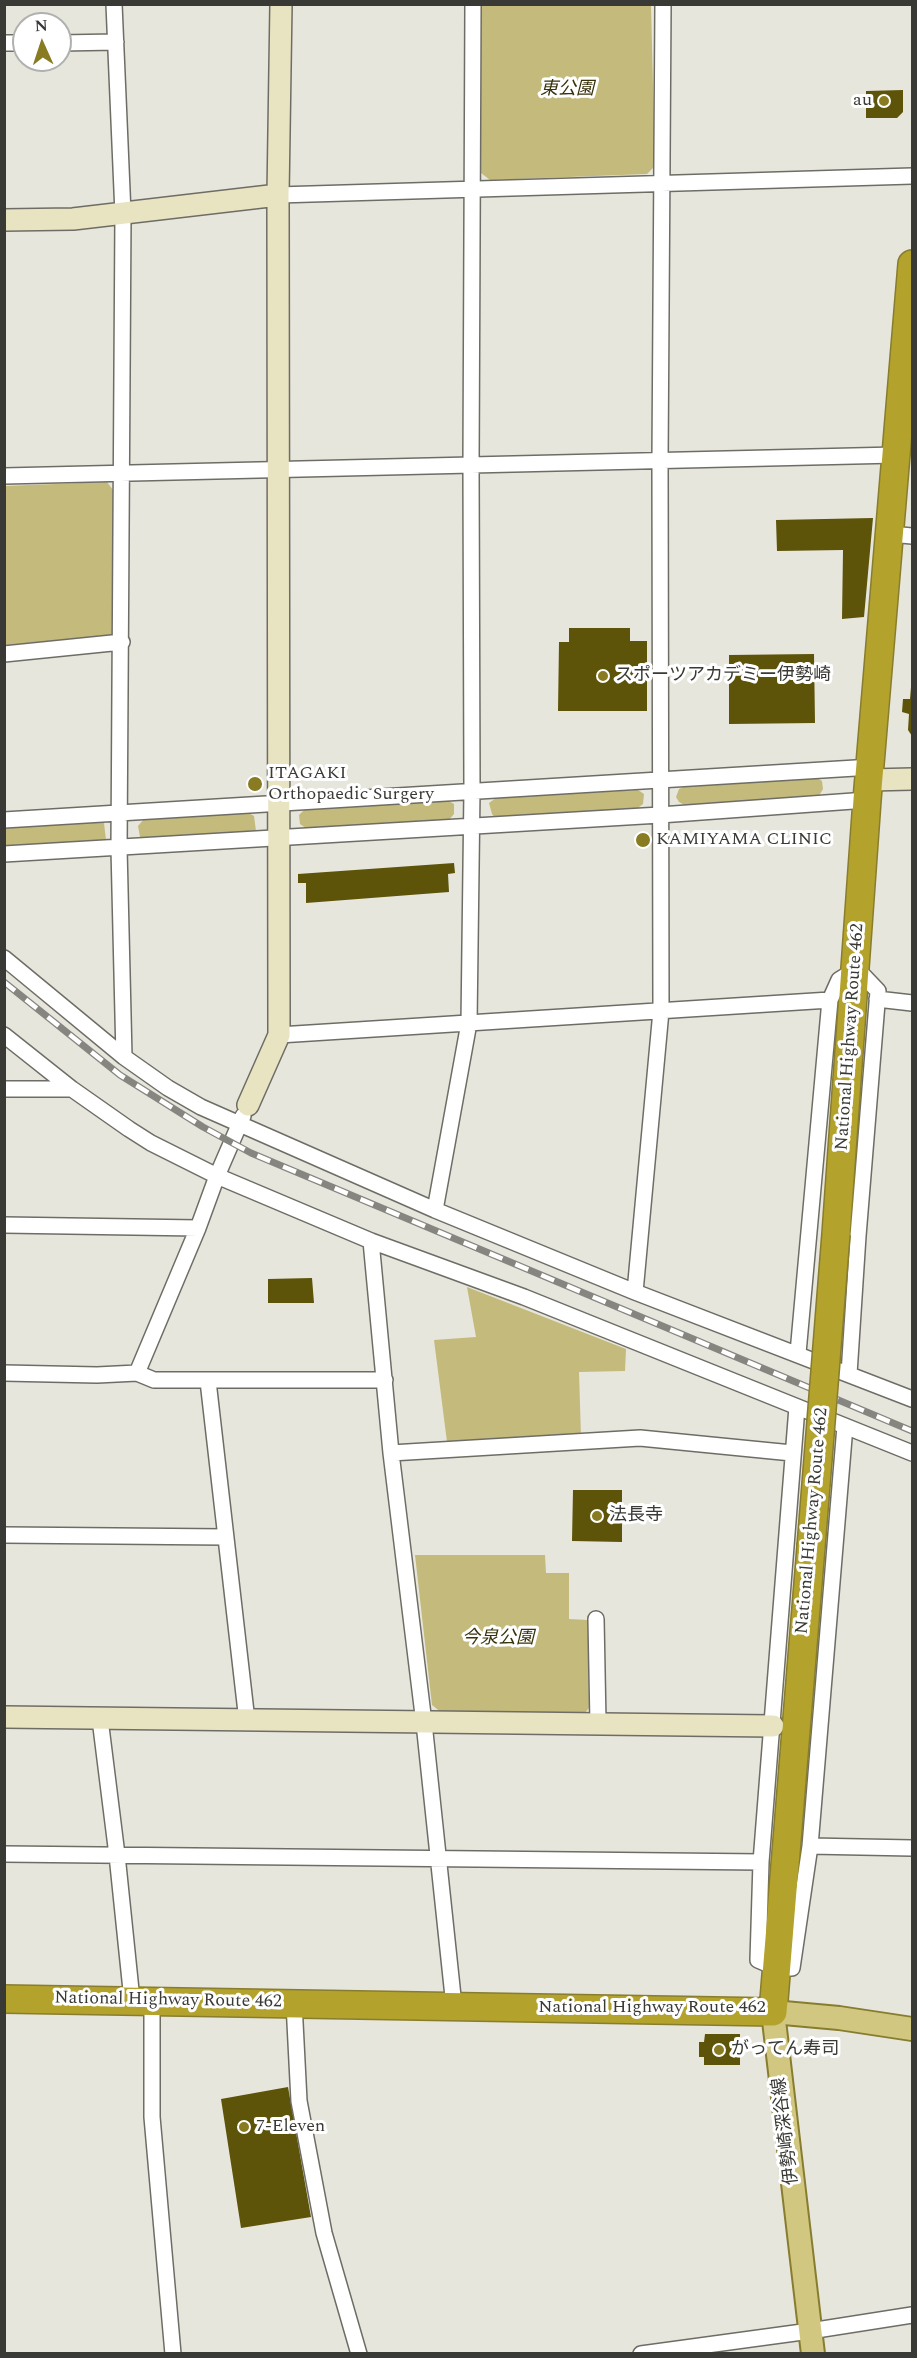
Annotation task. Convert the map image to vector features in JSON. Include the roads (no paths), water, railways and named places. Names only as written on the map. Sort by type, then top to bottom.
[{"type":"highway","name":"National Highway Route 462","points":[[4,1999],[773,2012],[870,782],[901,535],[896,455],[912,264]]},
{"type":"main road","points":[[773,2012],[839,2018],[912,2029]]},
{"type":"main road","name":"伊勢崎深谷線","points":[[773,2012],[812,2342]]},
{"type":"street","points":[[114,4],[123,214],[119,848],[124,1057]]},
{"type":"street","points":[[137,1373],[198,1228],[217,1176],[279,1035],[278,195],[281,4]]},
{"type":"street","points":[[435,1210],[469,1023],[472,790],[473,4]]},
{"type":"street","points":[[635,1292],[661,1011],[660,461],[663,4]]},
{"type":"street","points":[[72,43],[116,42]]},
{"type":"street","points":[[4,220],[74,219],[278,195],[912,176]]},
{"type":"street","points":[[4,476],[896,455]]},
{"type":"street","points":[[4,654],[122,642]]},
{"type":"street","points":[[4,820],[472,790],[660,782],[870,782],[912,779]]},
{"type":"street","points":[[4,854],[660,815],[870,782]]},
{"type":"street","points":[[4,958],[124,1057],[193,1102],[240,1125],[435,1210],[635,1292],[798,1353],[912,1399]]},
{"type":"street","points":[[798,1353],[830,1000],[839,980],[857,969],[878,991],[849,1374]]},
{"type":"street","points":[[877,999],[912,1002]]},
{"type":"street","points":[[279,1035],[830,1000]]},
{"type":"street","points":[[4,1035],[72,1089],[151,1143],[217,1176],[372,1241],[524,1297],[912,1453]]},
{"type":"street","points":[[4,1089],[72,1089]]},
{"type":"street","points":[[4,1226],[198,1228]]},
{"type":"street","points":[[372,1241],[391,1453],[440,1859],[454,2006]]},
{"type":"street","points":[[4,1373],[97,1376],[137,1373],[154,1380],[208,1381],[385,1380]]},
{"type":"street","points":[[208,1381],[247,1721]]},
{"type":"street","points":[[797,1407],[761,1862],[758,1960],[777,1968],[792,1968],[810,1846],[845,1426]]},
{"type":"street","points":[[391,1453],[640,1438],[792,1453]]},
{"type":"street","points":[[4,1535],[225,1537]]},
{"type":"street","points":[[596,1620],[598,1723]]},
{"type":"street","points":[[4,1717],[773,1726]]},
{"type":"street","points":[[100,1719],[117,1855],[142,2000],[173,2354]]},
{"type":"street","points":[[810,1846],[912,1848]]},
{"type":"street","points":[[4,1854],[761,1862]]},
{"type":"street","points":[[294,2003],[301,2112],[324,2233],[359,2354]]},
{"type":"street","points":[[640,2354],[812,2342],[912,2315]]},
{"type":"railway","points":[[4,982],[120,1075],[203,1127],[251,1153],[912,1431]]},
{"type":"place","name":"au","points":[[884,101]]},
{"type":"place","name":"スポーツアカデミー伊勢崎","points":[[603,676]]},
{"type":"place","name":"ITAGAKI Orthopaedic Surgery","points":[[255,784]]},
{"type":"place","name":"KAMIYAMA CLINIC","points":[[643,840]]},
{"type":"place","name":"法長寺","points":[[597,1516]]},
{"type":"place","name":"がってん寿司","points":[[719,2050]]},
{"type":"place","name":"7-Eleven","points":[[244,2127]]},
{"type":"park label","name":"東公園","points":[[567,90]]},
{"type":"park label","name":"今泉公園","points":[[498,1639]]}]
